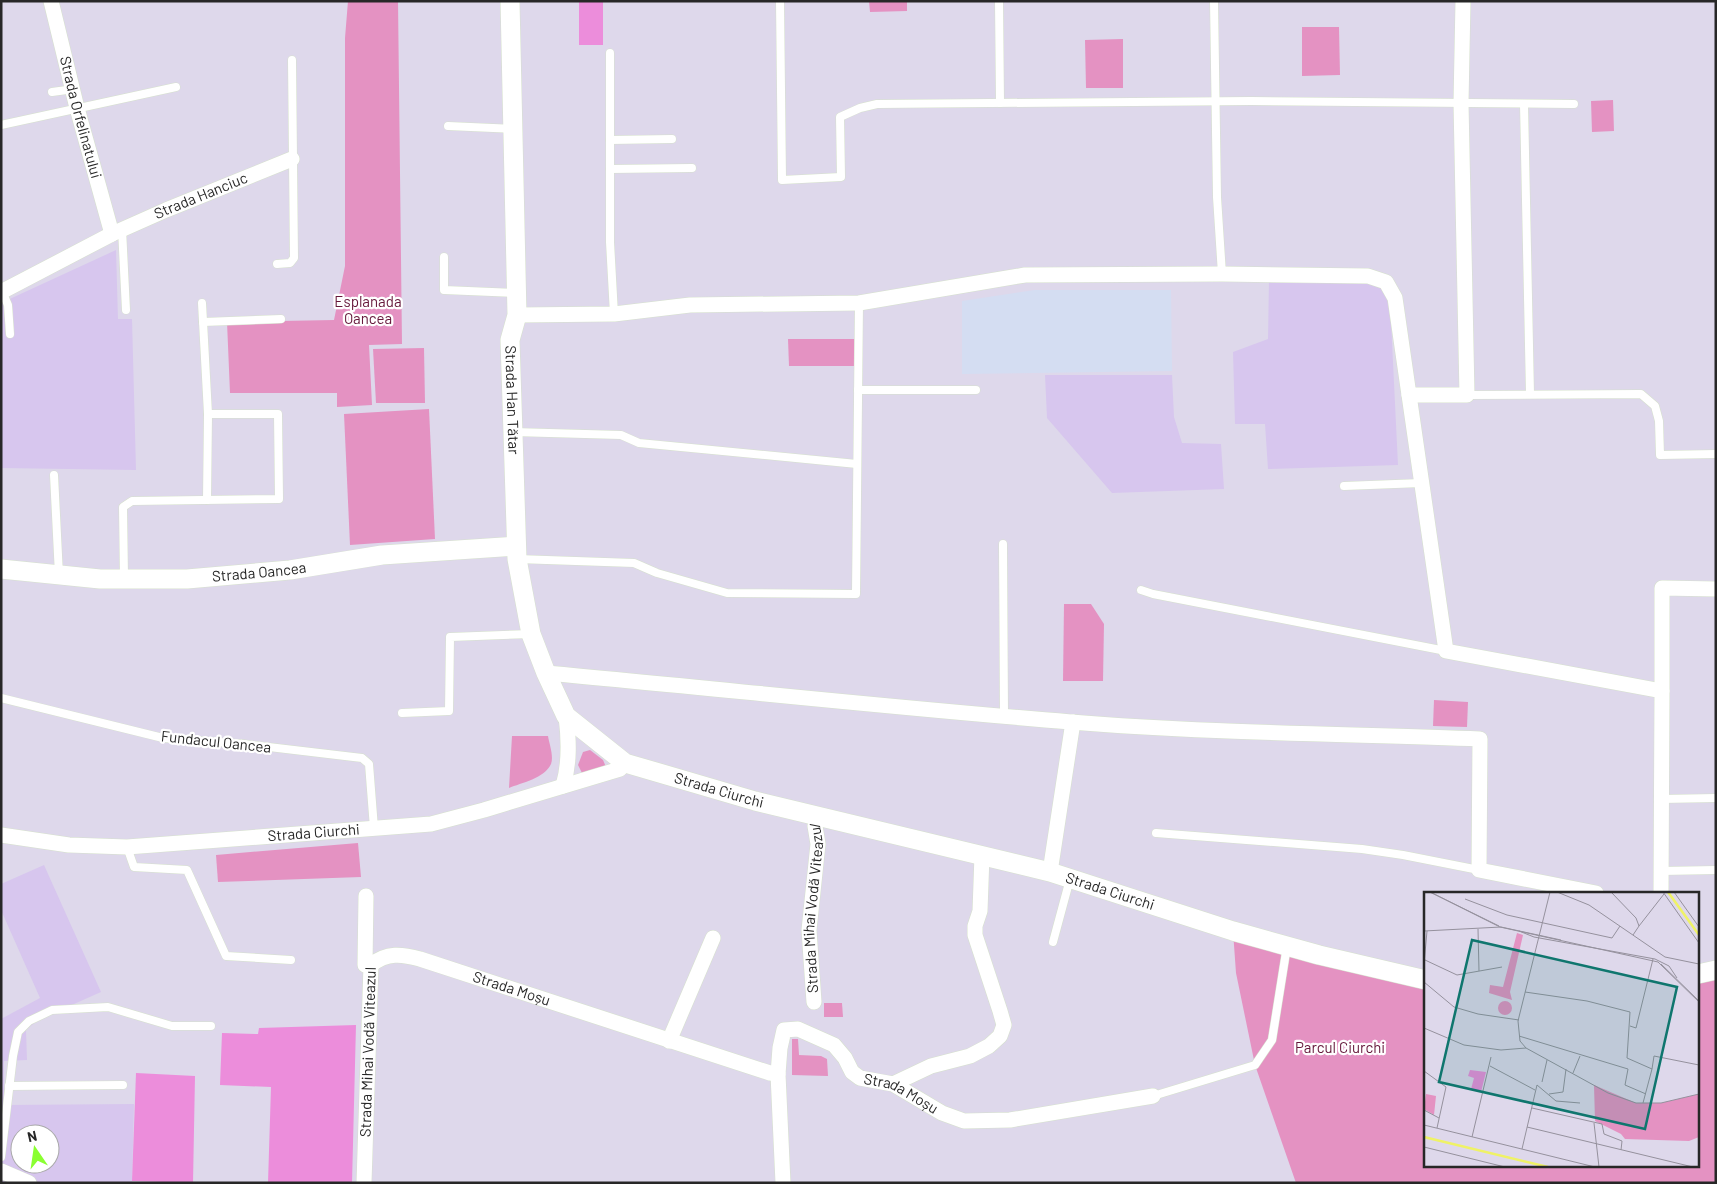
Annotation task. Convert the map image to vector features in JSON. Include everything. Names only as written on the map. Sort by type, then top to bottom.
[{"type":"street","name":"Strada Orfelinatului","points":[[51,1],[74,89],[77,108],[117,232]]},
{"type":"street","name":"Strada Han Tătar","points":[[510,1],[517,293],[517,315],[510,340],[516,552],[531,634],[546,673],[566,716],[625,763]]},
{"type":"street","points":[[1409,395],[1467,395],[1461,103],[1463,1]]},
{"type":"street","name":"Strada Hanciuc","points":[[2,292],[117,232],[292,159]]},
{"type":"street","points":[[517,315],[614,314],[690,305],[859,303],[1025,275],[1222,274],[1368,276],[1386,282],[1396,298],[1446,651],[1662,691]]},
{"type":"street","name":"Strada Oancea","points":[[1,568],[59,575],[124,579],[187,579],[290,570],[382,556],[516,552]]},
{"type":"street","points":[[1661,892],[1662,588],[1716,589]]},
{"type":"street","points":[[546,673],[1073,722],[1160,728],[1480,740],[1479,870],[1591,892]]},
{"type":"street","points":[[563,786],[568,769],[566,716]]},
{"type":"street","points":[[1050,872],[1073,722]]},
{"type":"street","name":"Strada Ciurchi","points":[[1,834],[69,845],[127,847],[431,824],[620,769],[625,763],[754,801],[1050,872],[1204,922],[1287,946],[1424,980]]},
{"type":"street","name":"Strada Mihai Vodă Viteazul","points":[[814,1002],[809,930],[818,844],[815,826],[817,816]]},
{"type":"street","points":[[893,1084],[931,1066],[970,1056],[990,1046],[1000,1036],[1004,1025],[975,935],[975,926],[980,911],[982,855]]},
{"type":"street","name":"Strada Mihai Vodă Viteazul","points":[[364,1183],[371,965],[365,965],[366,896]]},
{"type":"street","points":[[669,1041],[713,938]]},
{"type":"street","name":"Strada Moșu","points":[[371,965],[392,955],[401,954],[420,959],[770,1073],[778,1074],[780,1043],[784,1030],[798,1030],[834,1045],[845,1058],[852,1072],[860,1078],[893,1084],[942,1113],[964,1121],[1010,1120],[1153,1096]]},
{"type":"street","points":[[1700,974],[1716,970]]},
{"type":"street","points":[[778,1074],[783,1183]]},
{"type":"street","points":[[1,1171],[30,1183]]},
{"type":"lane","points":[[780,1],[782,180],[841,178],[840,117],[860,108],[878,104],[1215,101],[1574,104]]},
{"type":"lane","points":[[999,1],[1000,103]]},
{"type":"lane","points":[[1214,1],[1217,197],[1222,274]]},
{"type":"lane","points":[[610,53],[610,242],[614,314]]},
{"type":"lane","points":[[277,264],[290,263],[294,258],[292,60]]},
{"type":"lane","points":[[1,124],[176,87]]},
{"type":"lane","points":[[52,92],[74,89]]},
{"type":"lane","points":[[1524,104],[1530,394]]},
{"type":"lane","points":[[448,126],[513,129]]},
{"type":"lane","points":[[610,140],[672,140]]},
{"type":"lane","points":[[610,169],[692,168]]},
{"type":"lane","points":[[117,232],[126,310]]},
{"type":"lane","points":[[444,257],[444,290],[517,293]]},
{"type":"lane","points":[[2,292],[8,305],[10,334]]},
{"type":"lane","points":[[202,303],[208,414],[207,500]]},
{"type":"lane","points":[[516,552],[634,563],[658,573],[727,593],[856,594],[859,303]]},
{"type":"lane","points":[[203,322],[281,319]]},
{"type":"lane","points":[[858,390],[976,390]]},
{"type":"lane","points":[[1467,395],[1641,394],[1655,406],[1659,421],[1660,455],[1716,454]]},
{"type":"lane","points":[[124,579],[123,507],[132,501],[279,499],[278,414],[208,414]]},
{"type":"lane","points":[[512,432],[621,435],[639,444],[857,464]]},
{"type":"lane","points":[[54,475],[59,575]]},
{"type":"lane","points":[[1344,486],[1421,483]]},
{"type":"lane","points":[[1003,544],[1004,716]]},
{"type":"lane","points":[[1141,590],[1153,594],[1446,651]]},
{"type":"lane","points":[[402,713],[449,712],[450,637],[531,634]]},
{"type":"lane","name":"Fundacul Oancea","points":[[1,698],[163,738],[244,744],[362,758],[369,764],[374,828]]},
{"type":"lane","points":[[1661,799],[1716,798]]},
{"type":"lane","points":[[1156,832],[1362,849],[1479,870]]},
{"type":"lane","points":[[127,847],[134,867],[187,870],[226,956],[291,960]]},
{"type":"lane","points":[[1661,871],[1716,870]]},
{"type":"lane","points":[[1053,942],[1070,879]]},
{"type":"lane","name":"Strada Moșu","points":[[1153,1096],[1255,1065],[1272,1040],[1287,946]]},
{"type":"lane","points":[[1,1157],[12,1056],[18,1032],[29,1020],[52,1010],[108,1007],[172,1026],[211,1026]]},
{"type":"lane","points":[[9,1086],[123,1085]]},
{"type":"shaded area","points":[[579,1],[603,1],[603,45],[579,45]]},
{"type":"shaded area","points":[[116,250],[118,319],[132,319],[136,470],[1,468],[1,303]]},
{"type":"shaded area","points":[[1269,280],[1367,281],[1381,288],[1390,301],[1398,465],[1268,469],[1265,424],[1235,424],[1233,352],[1268,339]]},
{"type":"shaded area","points":[[1035,290],[1171,290],[1172,371],[962,374],[962,301]]},
{"type":"shaded area","points":[[1045,375],[1172,375],[1174,417],[1182,443],[1221,444],[1224,489],[1112,493],[1047,418]]},
{"type":"shaded area","points":[[44,865],[101,992],[38,1020],[26,1030],[27,1060],[4,1061],[4,1105],[134,1104],[132,1183],[1,1183],[1,1019],[40,998],[1,910],[1,884]]},
{"type":"shaded area","points":[[356,1025],[352,1183],[268,1183],[271,1087],[220,1085],[222,1033],[258,1034],[259,1028]]},
{"type":"shaded area","points":[[136,1073],[195,1076],[193,1183],[132,1181]]},
{"type":"green space","name":"Esplanada Oancea","points":[[348,1],[398,1],[402,344],[369,345],[372,405],[337,407],[337,393],[230,393],[227,322],[334,320],[345,266],[345,38]]},
{"type":"green space","points":[[869,1],[907,1],[907,11],[870,12]]},
{"type":"green space","points":[[1302,27],[1339,27],[1340,75],[1302,76]]},
{"type":"green space","points":[[1123,39],[1123,88],[1086,88],[1085,40]]},
{"type":"green space","points":[[1613,100],[1614,131],[1592,132],[1591,101]]},
{"type":"green space","points":[[788,339],[857,339],[857,366],[789,366]]},
{"type":"green space","points":[[424,348],[425,403],[376,403],[373,349]]},
{"type":"green space","points":[[429,409],[435,539],[350,545],[344,414]]},
{"type":"green space","points":[[1064,604],[1091,604],[1104,624],[1103,681],[1063,681]]},
{"type":"green space","points":[[1434,700],[1468,702],[1467,727],[1433,726]]},
{"type":"green space","points":[[512,736],[548,736],[552,761],[544,773],[509,788]]},
{"type":"green space","points":[[590,750],[603,760],[606,767],[582,773],[578,765],[583,752]]},
{"type":"green space","points":[[358,843],[361,877],[218,882],[216,855]]},
{"type":"green space","name":"Parcul Ciurchi","points":[[1233,931],[1424,979],[1424,1166],[1700,1166],[1700,974],[1716,970],[1716,1183],[1296,1183],[1255,1065],[1236,973]]},
{"type":"green space","points":[[824,1003],[842,1003],[843,1017],[824,1017]]},
{"type":"green space","points":[[792,1039],[798,1039],[799,1055],[821,1056],[827,1059],[828,1076],[792,1075]]}]
